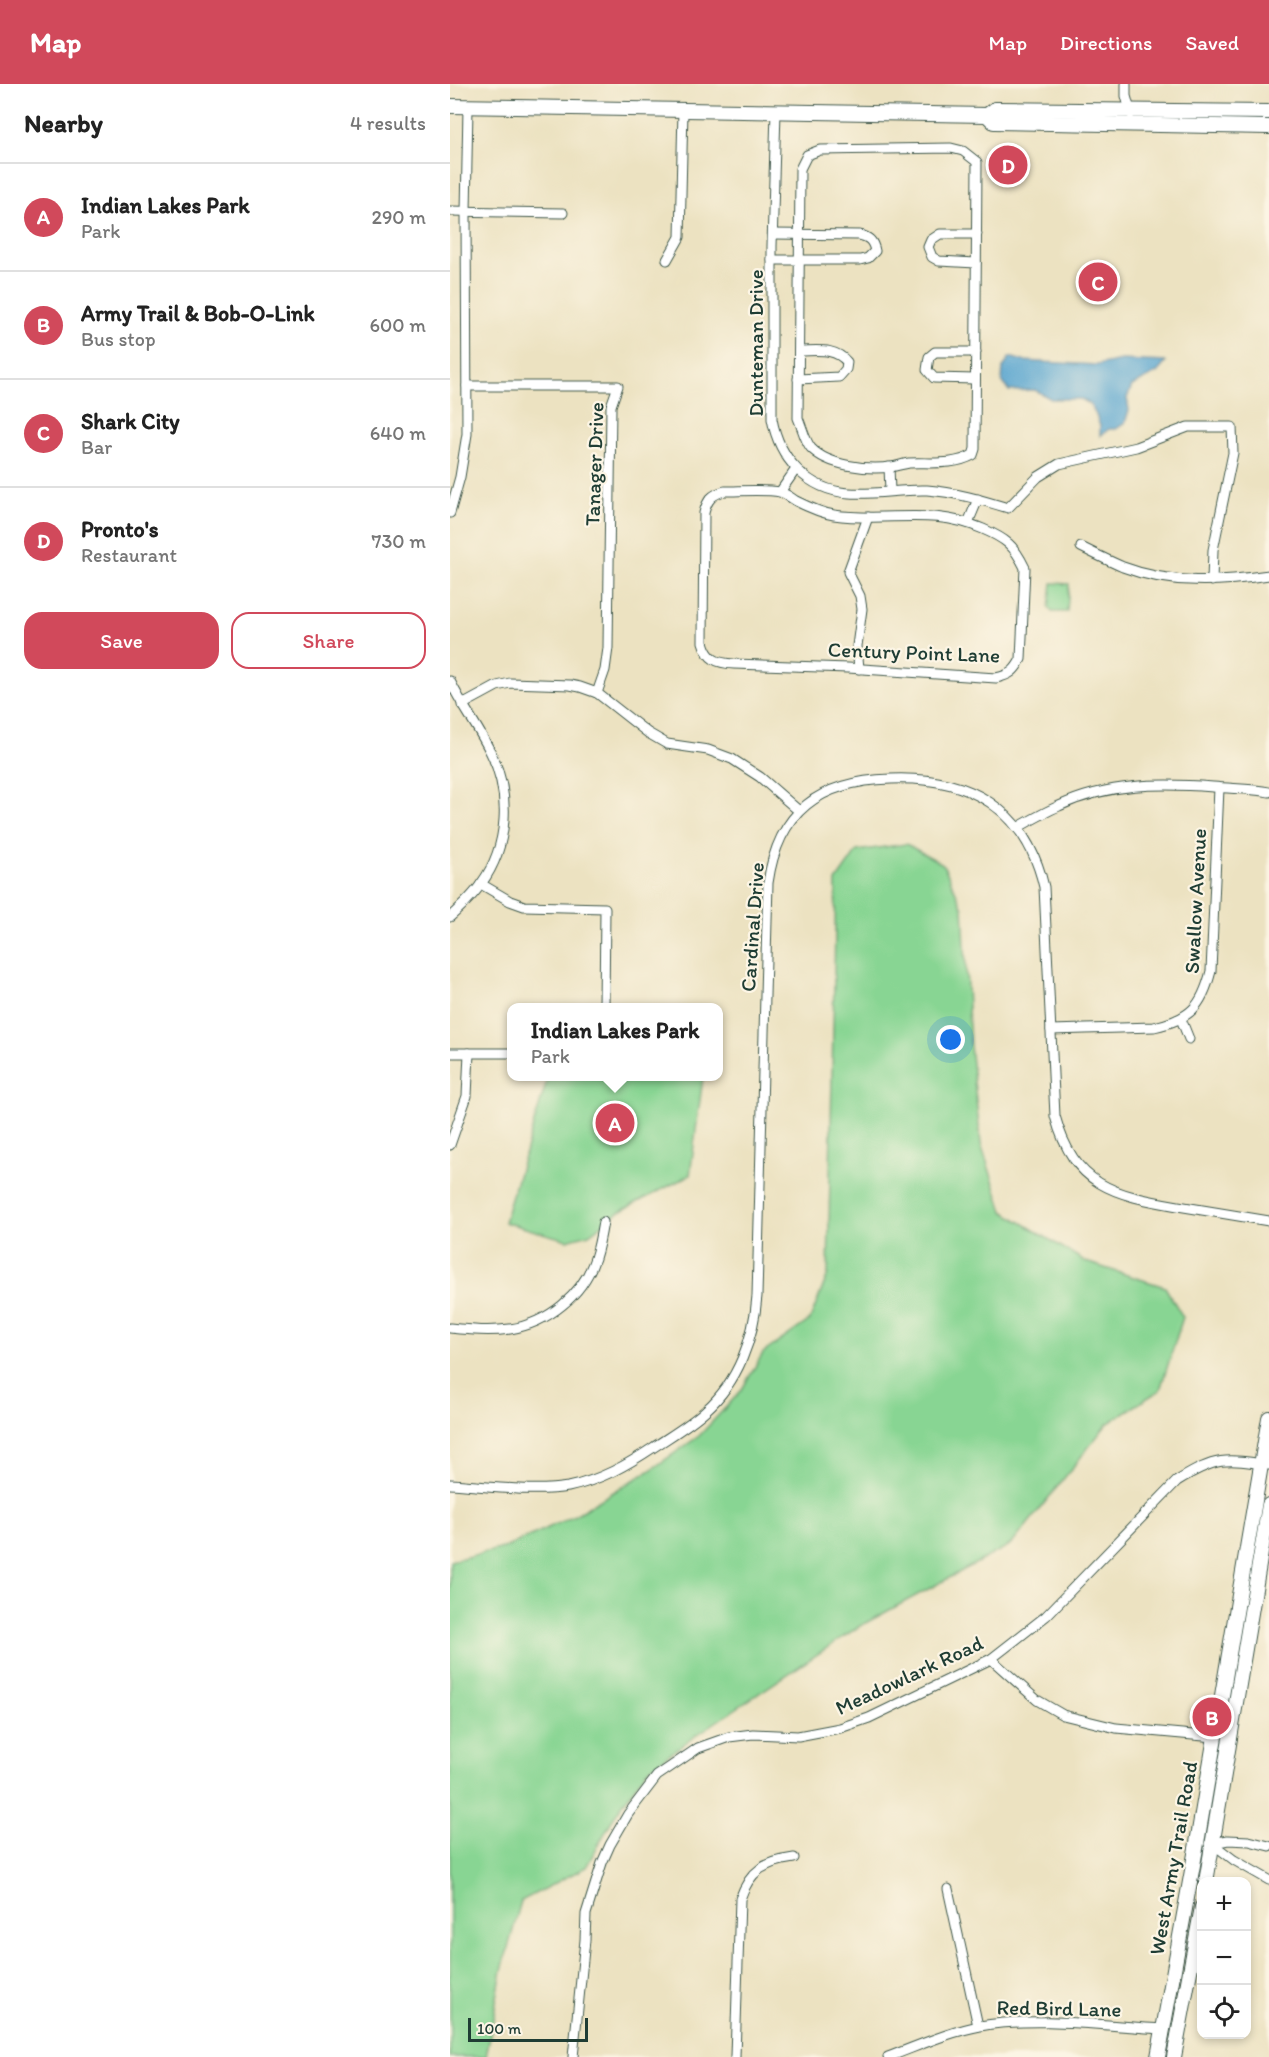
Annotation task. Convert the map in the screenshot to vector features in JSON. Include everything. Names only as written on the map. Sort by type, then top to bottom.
[{"type":"main road","points":[[450,106],[987,115],[995,109],[1269,112]]},
{"type":"main road","points":[[987,115],[994,122],[1269,127]]},
{"type":"main road","name":"West Army Trail Road","points":[[1158,2057],[1265,1465],[1269,1418]]},
{"type":"main road","name":"West Army Trail Road","points":[[1207,1877],[1269,1505]]},
{"type":"main road","name":"West Army Trail Road","points":[[1174,2057],[1197,1931]]},
{"type":"street","points":[[1126,84],[1126,96],[1135,125]]},
{"type":"street","points":[[450,513],[464,459],[467,386],[468,107]]},
{"type":"street","points":[[666,260],[680,237],[683,110]]},
{"type":"street","name":"Dunteman Drive","points":[[776,111],[771,419],[778,444],[796,469],[828,489],[849,493],[927,490],[961,495],[1008,508],[1038,477],[1059,464],[1136,447],[1188,427],[1232,427],[1233,453],[1213,550],[1212,581]]},
{"type":"street","points":[[951,148],[963,151],[977,162],[977,234],[975,449],[973,455],[954,462],[862,468],[833,462],[811,447],[798,418],[800,169],[807,155],[820,150],[951,148]]},
{"type":"street","points":[[450,211],[562,213]]},
{"type":"street","points":[[772,260],[860,260],[868,258],[875,250],[868,237],[859,235],[773,234]]},
{"type":"street","points":[[976,263],[939,261],[932,257],[928,248],[930,240],[940,234],[977,234]]},
{"type":"street","points":[[798,379],[839,377],[846,369],[846,362],[841,354],[799,351]]},
{"type":"street","points":[[975,352],[935,352],[929,357],[927,370],[934,378],[975,379]]},
{"type":"street","name":"Tanager Drive","points":[[467,386],[618,386],[611,406],[608,648],[605,670],[597,693]]},
{"type":"street","points":[[889,467],[890,491]]},
{"type":"street","points":[[780,492],[796,469]]},
{"type":"street","name":"Century Point Lane","points":[[725,491],[780,492],[809,508],[831,514],[868,517],[912,515],[942,517],[968,523],[1010,543],[1025,568],[1021,659],[1016,670],[1007,676],[996,678],[723,663],[714,660],[706,653],[703,642],[704,513],[706,503],[714,494],[725,491]]},
{"type":"street","points":[[968,523],[978,499]]},
{"type":"street","points":[[859,669],[857,646],[862,609],[860,596],[848,572],[868,517]]},
{"type":"street","points":[[1082,547],[1134,570],[1165,578],[1212,581],[1269,575]]},
{"type":"street","points":[[450,681],[491,752],[504,794],[503,833],[497,852],[481,884],[450,917]]},
{"type":"street","points":[[462,705],[497,686],[510,683],[570,685],[597,693],[658,740],[674,746],[708,750],[745,766],[799,811]]},
{"type":"street","name":"Cardinal Drive","points":[[450,1484],[538,1489],[561,1488],[606,1475],[631,1462],[708,1409],[740,1364],[752,1332],[757,1296],[768,883],[771,864],[777,844],[799,811],[824,793],[853,782],[868,779],[921,778],[956,785],[976,794],[998,809],[1017,828],[1032,852],[1044,887],[1055,1116],[1062,1140],[1080,1168],[1100,1183],[1126,1196],[1269,1221]]},
{"type":"street","points":[[1017,828],[1058,806],[1099,792],[1132,785],[1153,784],[1269,792]]},
{"type":"street","name":"Swallow Avenue","points":[[1181,1019],[1189,1015],[1203,995],[1211,971],[1219,788]]},
{"type":"street","points":[[481,884],[510,901],[524,906],[605,908],[604,1003]]},
{"type":"street","points":[[1051,1030],[1154,1027],[1181,1019],[1189,1039]]},
{"type":"street","points":[[450,1053],[507,1053]]},
{"type":"street","points":[[450,1145],[467,1096],[469,1053]]},
{"type":"street","points":[[450,1328],[489,1331],[510,1329],[538,1320],[565,1305],[582,1284],[595,1260],[603,1222]]},
{"type":"street","name":"Meadowlark Road","points":[[573,2057],[586,1914],[602,1863],[617,1831],[657,1776],[698,1748],[729,1737],[753,1734],[798,1736],[840,1728],[869,1718],[991,1659],[1046,1616],[1177,1481],[1194,1470],[1215,1462],[1232,1460],[1265,1465]]},
{"type":"street","points":[[991,1659],[1037,1700],[1070,1717],[1116,1728],[1215,1737]]},
{"type":"street","points":[[1197,1842],[1213,1844],[1228,1839],[1269,1846]]},
{"type":"street","points":[[1213,1844],[1234,1860],[1269,1880]]},
{"type":"street","points":[[735,2057],[740,1899],[747,1883],[757,1870],[774,1861],[794,1858]]},
{"type":"street","points":[[948,1888],[978,2026]]},
{"type":"street","name":"Red Bird Lane","points":[[888,2057],[978,2026],[1008,2022],[1032,2021],[1164,2029]]},
{"type":"green space","points":[[1052,583],[1069,584],[1067,612],[1052,612],[1049,608]]},
{"type":"green space","points":[[906,844],[943,864],[963,908],[970,1046],[981,1144],[1003,1211],[1086,1262],[1165,1287],[1183,1317],[1160,1390],[1107,1424],[1012,1544],[860,1626],[646,1771],[615,1815],[586,1867],[521,1901],[502,1970],[486,2057],[450,2057],[450,1561],[507,1547],[573,1516],[649,1471],[699,1436],[741,1391],[763,1353],[810,1320],[828,1274],[836,881],[857,851]]},
{"type":"green space","points":[[547,1081],[702,1081],[690,1175],[619,1212],[589,1234],[567,1240],[504,1222]]},
{"type":"water","points":[[1010,357],[1023,361],[1097,365],[1121,360],[1166,362],[1158,372],[1132,386],[1127,398],[1129,410],[1125,423],[1116,429],[1109,429],[1100,436],[1100,426],[1096,415],[1090,404],[1081,399],[1051,399],[1035,390],[1009,391],[1002,381],[1003,368]]},
{"type":"place","name":"Pronto's","points":[[1008,165]]},
{"type":"place","name":"Shark City","points":[[1098,282]]},
{"type":"place","name":"Indian Lakes Park","points":[[615,1123]]},
{"type":"place","name":"Army Trail & Bob-O-Link","points":[[1212,1717]]}]
